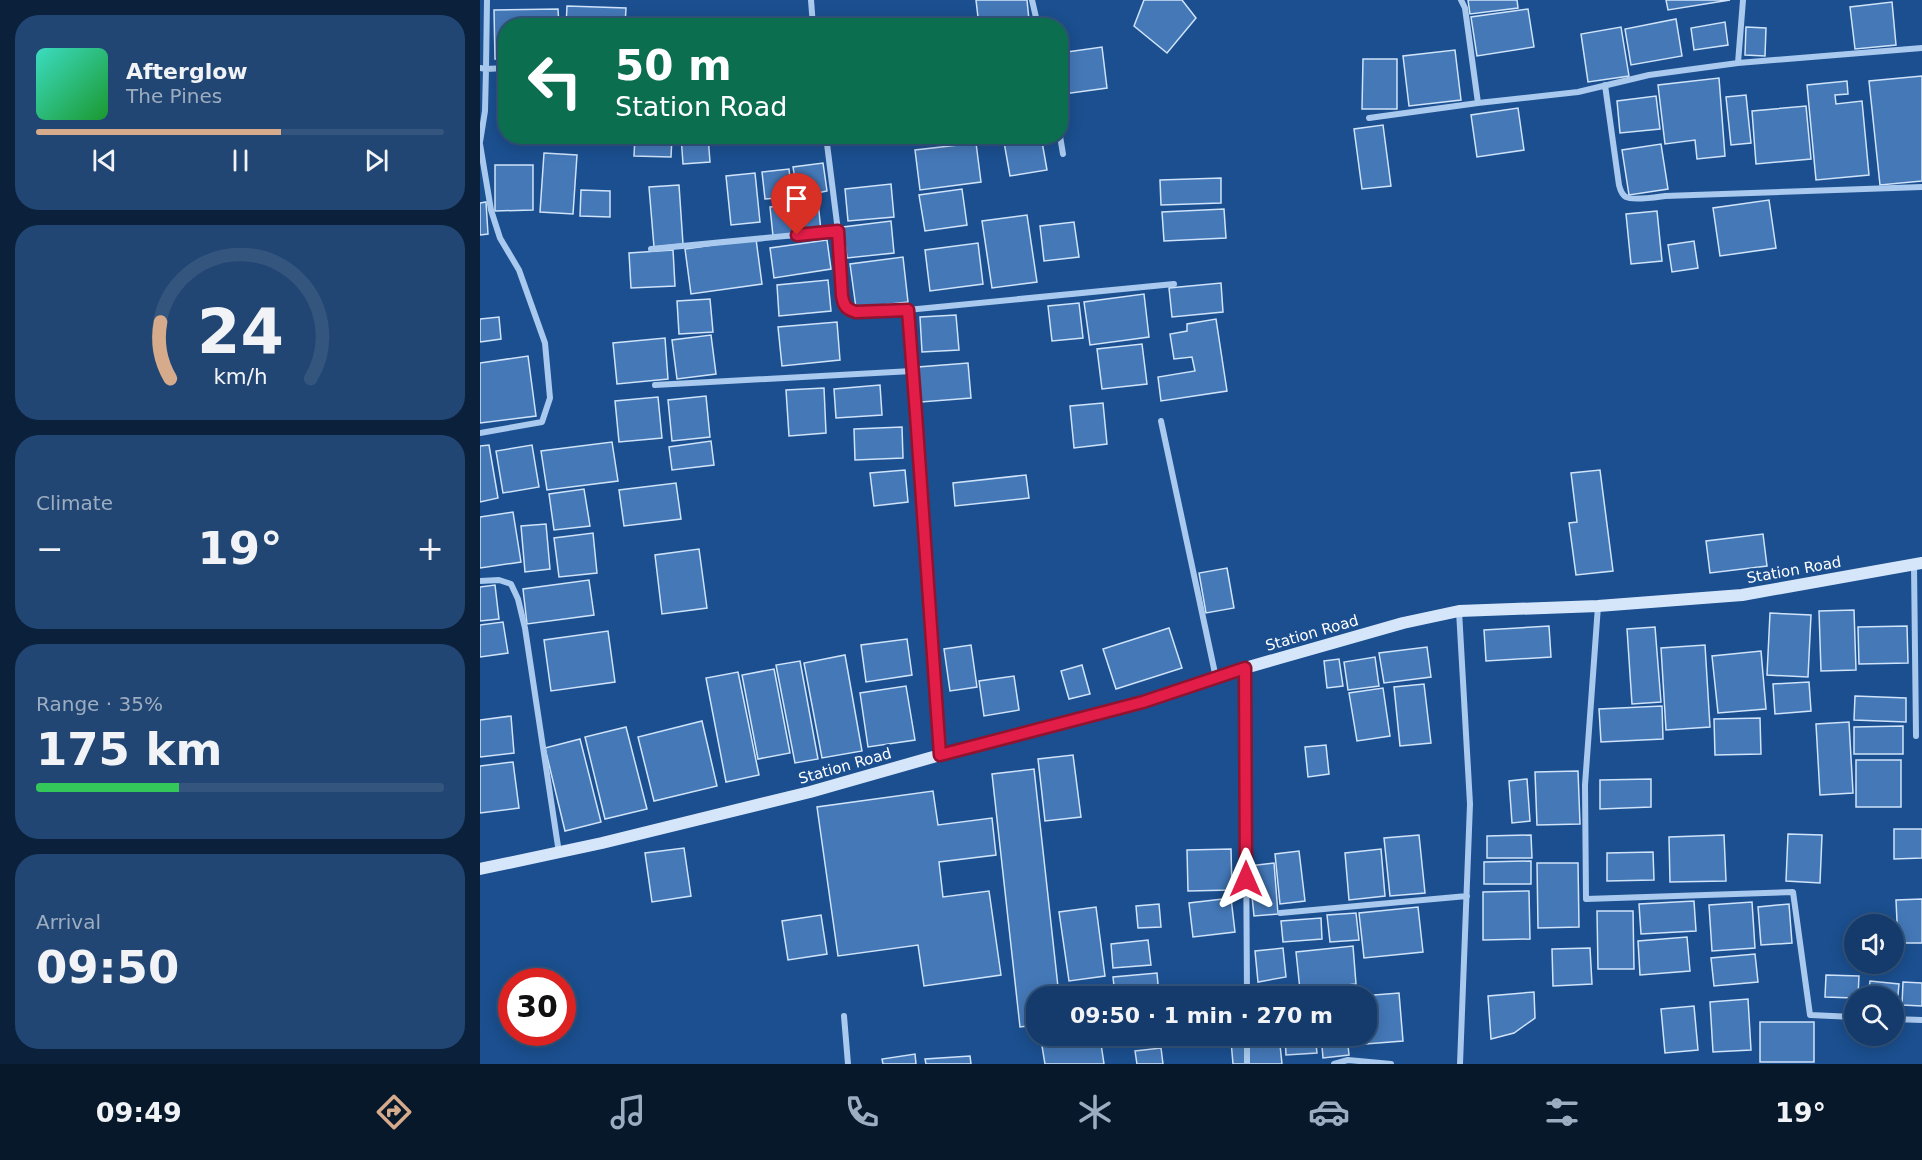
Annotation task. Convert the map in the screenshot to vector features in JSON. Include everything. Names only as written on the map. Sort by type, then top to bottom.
[{"type":"main road","name":"Station Road","points":[[480,869],[559,853],[810,792],[940,755],[1143,702],[1245,668],[1403,623],[1459,611],[1598,606],[1742,595],[1918,564]]},
{"type":"street","points":[[480,433],[542,422],[550,398],[545,343],[519,270],[500,238],[491,210],[480,143],[486,111],[483,69],[487,0]]},
{"type":"street","points":[[810,0],[812,18]]},
{"type":"street","points":[[1032,0],[1036,18]]},
{"type":"street","points":[[1461,0],[1465,8],[1470,38],[1478,103]]},
{"type":"street","points":[[1738,63],[1743,0]]},
{"type":"street","points":[[1369,118],[1578,92],[1649,75],[1738,63],[1922,48]]},
{"type":"street","points":[[1605,85],[1619,185],[1626,197],[1633,199],[1922,187]]},
{"type":"street","points":[[827,144],[838,231],[842,296],[844,305],[849,310],[856,312],[908,310],[1174,284]]},
{"type":"street","points":[[1061,144],[1063,154]]},
{"type":"street","points":[[651,249],[838,231]]},
{"type":"street","points":[[908,310],[940,755]]},
{"type":"street","points":[[655,385],[912,371]]},
{"type":"street","points":[[1161,421],[1216,678]]},
{"type":"street","points":[[1916,736],[1918,564]]},
{"type":"street","points":[[480,581],[499,580],[511,584],[518,599],[525,628],[559,853]]},
{"type":"street","points":[[1598,606],[1585,785],[1586,899],[1793,892],[1810,1015],[1844,1017]]},
{"type":"street","points":[[1459,611],[1470,804],[1460,1064]]},
{"type":"street","points":[[1245,668],[1247,986]]},
{"type":"street","points":[[1280,913],[1467,896]]},
{"type":"street","points":[[843,1016],[848,1064]]},
{"type":"street","points":[[1904,1019],[1922,1020]]},
{"type":"street","points":[[1247,1046],[1247,1064]]},
{"type":"street","points":[[1335,1064],[1348,1060],[1391,1064]]},
{"type":"building","points":[[976,0],[1027,0],[1029,18],[978,18]]},
{"type":"building","points":[[1144,0],[1182,0],[1196,18],[1167,53],[1134,26]]},
{"type":"building","points":[[1468,0],[1517,0],[1518,8],[1470,14]]},
{"type":"building","points":[[1666,0],[1730,0],[1668,10]]},
{"type":"building","points":[[1892,2],[1896,45],[1855,49],[1850,7]]},
{"type":"building","points":[[567,6],[626,8],[625,18],[566,18]]},
{"type":"building","points":[[558,9],[559,18],[498,18],[498,59],[495,59],[494,10]]},
{"type":"building","points":[[1528,9],[1534,47],[1477,56],[1471,17]]},
{"type":"building","points":[[1676,19],[1682,56],[1631,65],[1625,29]]},
{"type":"building","points":[[1725,22],[1728,45],[1694,50],[1691,28]]},
{"type":"building","points":[[1621,27],[1629,76],[1588,82],[1581,34]]},
{"type":"building","points":[[1746,27],[1766,28],[1765,56],[1745,55]]},
{"type":"building","points":[[1102,47],[1107,88],[1068,93],[1068,52]]},
{"type":"building","points":[[1455,50],[1461,100],[1409,106],[1403,56]]},
{"type":"building","points":[[1363,59],[1397,59],[1397,109],[1362,109]]},
{"type":"building","points":[[1922,76],[1922,181],[1880,185],[1869,81]]},
{"type":"building","points":[[1719,78],[1725,156],[1697,159],[1695,140],[1665,144],[1658,85]]},
{"type":"building","points":[[1847,81],[1848,94],[1835,95],[1836,104],[1862,101],[1869,175],[1816,180],[1807,85]]},
{"type":"building","points":[[1746,95],[1751,143],[1731,145],[1726,97]]},
{"type":"building","points":[[1656,96],[1660,129],[1620,133],[1617,101]]},
{"type":"building","points":[[1806,106],[1811,159],[1756,164],[1752,111]]},
{"type":"building","points":[[1518,108],[1524,150],[1477,157],[1471,115]]},
{"type":"building","points":[[1383,125],[1391,186],[1362,189],[1354,129]]},
{"type":"building","points":[[635,144],[672,144],[671,157],[634,156]]},
{"type":"building","points":[[682,144],[709,144],[710,162],[683,164]]},
{"type":"building","points":[[976,144],[981,182],[920,190],[915,150]]},
{"type":"building","points":[[1004,144],[1042,144],[1047,170],[1010,176]]},
{"type":"building","points":[[1661,144],[1668,189],[1629,195],[1622,150]]},
{"type":"building","points":[[544,153],[577,155],[573,214],[540,212]]},
{"type":"building","points":[[823,163],[827,191],[798,197],[793,167]]},
{"type":"building","points":[[495,165],[533,165],[533,210],[495,211]]},
{"type":"building","points":[[789,169],[792,197],[765,199],[762,172]]},
{"type":"building","points":[[755,173],[760,222],[731,225],[726,176]]},
{"type":"building","points":[[1221,178],[1221,203],[1161,205],[1160,180]]},
{"type":"building","points":[[891,184],[894,217],[848,221],[845,189]]},
{"type":"building","points":[[679,185],[683,244],[654,247],[649,187]]},
{"type":"building","points":[[962,189],[967,225],[925,231],[919,195]]},
{"type":"building","points":[[581,190],[610,191],[610,217],[580,216]]},
{"type":"building","points":[[1769,200],[1776,248],[1720,256],[1713,208]]},
{"type":"building","points":[[486,202],[488,234],[480,235],[480,203]]},
{"type":"building","points":[[818,202],[821,231],[773,236],[770,207]]},
{"type":"building","points":[[1224,209],[1226,238],[1164,241],[1162,212]]},
{"type":"building","points":[[1657,211],[1662,261],[1631,264],[1626,214]]},
{"type":"building","points":[[1027,215],[1037,282],[992,288],[982,221]]},
{"type":"building","points":[[891,221],[894,253],[847,258],[843,227]]},
{"type":"building","points":[[1074,222],[1079,257],[1044,261],[1040,226]]},
{"type":"building","points":[[756,239],[762,284],[691,294],[685,249]]},
{"type":"building","points":[[827,240],[831,269],[774,278],[770,248]]},
{"type":"building","points":[[1694,241],[1698,268],[1672,272],[1668,245]]},
{"type":"building","points":[[978,243],[983,284],[930,291],[925,250]]},
{"type":"building","points":[[673,250],[675,286],[631,288],[629,253]]},
{"type":"building","points":[[903,257],[908,302],[856,308],[850,264]]},
{"type":"building","points":[[828,280],[831,311],[779,316],[777,285]]},
{"type":"building","points":[[1221,283],[1223,312],[1172,317],[1169,288]]},
{"type":"building","points":[[1144,294],[1149,337],[1090,345],[1084,302]]},
{"type":"building","points":[[710,299],[713,332],[679,334],[677,301]]},
{"type":"building","points":[[1079,303],[1083,338],[1052,341],[1048,306]]},
{"type":"building","points":[[956,315],[959,350],[922,352],[920,317]]},
{"type":"building","points":[[499,317],[501,339],[480,342],[480,319]]},
{"type":"building","points":[[1216,319],[1227,391],[1161,401],[1158,377],[1195,371],[1192,357],[1174,359],[1170,334],[1187,331],[1187,324]]},
{"type":"building","points":[[837,322],[840,360],[782,366],[778,327]]},
{"type":"building","points":[[711,335],[716,374],[677,379],[672,340]]},
{"type":"building","points":[[665,338],[668,379],[617,384],[613,343]]},
{"type":"building","points":[[1142,344],[1147,384],[1102,389],[1097,349]]},
{"type":"building","points":[[528,356],[536,416],[480,423],[480,363]]},
{"type":"building","points":[[968,363],[971,398],[921,402],[918,367]]},
{"type":"building","points":[[880,385],[882,415],[836,418],[834,389]]},
{"type":"building","points":[[824,388],[826,433],[789,436],[786,390]]},
{"type":"building","points":[[706,396],[710,437],[672,441],[668,400]]},
{"type":"building","points":[[658,397],[662,438],[619,442],[615,401]]},
{"type":"building","points":[[1103,403],[1107,444],[1074,448],[1070,406]]},
{"type":"building","points":[[902,427],[903,458],[855,460],[854,429]]},
{"type":"building","points":[[711,441],[714,465],[672,470],[669,447]]},
{"type":"building","points":[[612,442],[618,481],[547,490],[541,451]]},
{"type":"building","points":[[489,445],[498,498],[480,502],[480,446]]},
{"type":"building","points":[[532,445],[539,487],[503,493],[496,451]]},
{"type":"building","points":[[905,470],[908,502],[874,506],[870,473]]},
{"type":"building","points":[[1600,470],[1613,571],[1576,575],[1569,523],[1577,522],[1571,473]]},
{"type":"building","points":[[1026,475],[1029,498],[955,506],[953,483]]},
{"type":"building","points":[[676,483],[681,519],[624,526],[619,490]]},
{"type":"building","points":[[584,489],[590,526],[554,530],[549,494]]},
{"type":"building","points":[[513,512],[521,562],[480,568],[480,517]]},
{"type":"building","points":[[546,524],[550,569],[525,572],[521,526]]},
{"type":"building","points":[[593,533],[597,573],[559,577],[554,538]]},
{"type":"building","points":[[1763,534],[1767,566],[1710,573],[1706,541]]},
{"type":"building","points":[[699,549],[707,608],[662,614],[655,555]]},
{"type":"building","points":[[1227,568],[1234,608],[1206,613],[1199,573]]},
{"type":"building","points":[[589,580],[594,615],[527,624],[523,589]]},
{"type":"building","points":[[495,585],[499,619],[480,621],[480,587]]},
{"type":"building","points":[[1854,610],[1856,670],[1821,671],[1819,611]]},
{"type":"building","points":[[1770,613],[1811,615],[1808,677],[1767,675]]},
{"type":"building","points":[[503,622],[508,653],[480,657],[480,625]]},
{"type":"building","points":[[1549,626],[1551,657],[1486,661],[1484,630]]},
{"type":"building","points":[[1907,626],[1908,663],[1859,664],[1858,627]]},
{"type":"building","points":[[1655,627],[1661,702],[1632,704],[1627,629]]},
{"type":"building","points":[[1169,628],[1182,668],[1116,689],[1103,649]]},
{"type":"building","points":[[608,631],[615,682],[551,691],[544,640]]},
{"type":"building","points":[[907,639],[912,675],[866,682],[861,645]]},
{"type":"building","points":[[971,645],[977,687],[950,691],[944,649]]},
{"type":"building","points":[[1705,645],[1710,727],[1666,730],[1661,648]]},
{"type":"building","points":[[1427,647],[1431,677],[1384,683],[1379,653]]},
{"type":"building","points":[[1761,651],[1766,709],[1718,713],[1712,656]]},
{"type":"building","points":[[845,655],[862,751],[822,758],[804,663]]},
{"type":"building","points":[[1375,657],[1379,686],[1348,690],[1344,662]]},
{"type":"building","points":[[1339,659],[1343,686],[1327,688],[1324,661]]},
{"type":"building","points":[[800,661],[818,759],[795,763],[776,665]]},
{"type":"building","points":[[1082,665],[1090,694],[1069,699],[1061,671]]},
{"type":"building","points":[[774,669],[790,753],[758,759],[742,675]]},
{"type":"building","points":[[738,672],[759,775],[726,782],[706,678]]},
{"type":"building","points":[[1014,676],[1019,710],[984,716],[979,681]]},
{"type":"building","points":[[1809,682],[1811,711],[1775,714],[1773,684]]},
{"type":"building","points":[[1424,684],[1431,743],[1400,746],[1394,687]]},
{"type":"building","points":[[906,686],[915,740],[868,747],[860,693]]},
{"type":"building","points":[[1383,688],[1390,736],[1357,741],[1349,693]]},
{"type":"building","points":[[1855,696],[1906,698],[1906,722],[1854,720]]},
{"type":"building","points":[[1662,706],[1663,739],[1601,742],[1599,709]]},
{"type":"building","points":[[511,716],[514,753],[480,757],[480,720]]},
{"type":"building","points":[[1760,718],[1761,754],[1715,755],[1714,719]]},
{"type":"building","points":[[702,721],[717,786],[654,801],[638,737]]},
{"type":"building","points":[[1849,722],[1853,793],[1820,795],[1816,724]]},
{"type":"building","points":[[1903,726],[1903,754],[1854,754],[1854,727]]},
{"type":"building","points":[[626,727],[647,809],[605,819],[585,737]]},
{"type":"building","points":[[580,739],[601,822],[565,831],[545,748]]},
{"type":"building","points":[[1326,745],[1329,774],[1308,777],[1305,747]]},
{"type":"building","points":[[1073,755],[1081,817],[1045,821],[1038,759]]},
{"type":"building","points":[[1856,760],[1901,760],[1901,807],[1856,807]]},
{"type":"building","points":[[513,762],[519,808],[480,813],[480,766]]},
{"type":"building","points":[[1034,769],[1058,986],[1026,986],[1026,1026],[1020,1027],[992,774]]},
{"type":"building","points":[[1578,771],[1580,824],[1537,825],[1535,772]]},
{"type":"building","points":[[1527,779],[1530,821],[1512,823],[1509,781]]},
{"type":"building","points":[[1651,779],[1651,807],[1600,809],[1600,780]]},
{"type":"building","points":[[933,791],[938,825],[992,818],[996,855],[939,862],[943,897],[989,891],[1001,975],[924,986],[918,945],[838,956],[817,807]]},
{"type":"building","points":[[1894,829],[1922,829],[1922,858],[1894,859]]},
{"type":"building","points":[[1788,834],[1822,835],[1820,883],[1786,881]]},
{"type":"building","points":[[1419,835],[1425,893],[1390,896],[1384,838]]},
{"type":"building","points":[[1531,835],[1532,858],[1487,858],[1487,836]]},
{"type":"building","points":[[1724,835],[1726,881],[1670,882],[1669,837]]},
{"type":"building","points":[[684,848],[691,896],[652,902],[645,853]]},
{"type":"building","points":[[1231,849],[1232,890],[1188,891],[1187,850]]},
{"type":"building","points":[[1381,849],[1385,896],[1349,900],[1345,853]]},
{"type":"building","points":[[1299,851],[1305,901],[1280,904],[1275,854]]},
{"type":"building","points":[[1653,852],[1654,880],[1607,881],[1607,853]]},
{"type":"building","points":[[1531,861],[1531,884],[1484,884],[1484,862]]},
{"type":"building","points":[[1274,863],[1278,914],[1254,916],[1249,866]]},
{"type":"building","points":[[1537,863],[1578,863],[1579,927],[1538,928]]},
{"type":"building","points":[[1529,891],[1530,939],[1483,940],[1483,892]]},
{"type":"building","points":[[1231,898],[1235,932],[1193,937],[1189,903]]},
{"type":"building","points":[[1922,899],[1922,943],[1904,943],[1904,914],[1897,914],[1896,900]]},
{"type":"building","points":[[1694,901],[1696,931],[1641,934],[1639,904]]},
{"type":"building","points":[[1752,902],[1755,948],[1712,951],[1709,905]]},
{"type":"building","points":[[1159,904],[1161,927],[1138,928],[1136,906]]},
{"type":"building","points":[[1789,904],[1792,943],[1761,945],[1758,907]]},
{"type":"building","points":[[1096,907],[1105,976],[1069,981],[1059,912]]},
{"type":"building","points":[[1418,907],[1423,952],[1364,958],[1359,913]]},
{"type":"building","points":[[1597,911],[1633,911],[1634,969],[1598,969]]},
{"type":"building","points":[[1356,913],[1359,940],[1330,942],[1327,915]]},
{"type":"building","points":[[821,915],[827,954],[788,960],[782,921]]},
{"type":"building","points":[[1321,918],[1322,939],[1283,942],[1281,921]]},
{"type":"building","points":[[1687,937],[1690,971],[1640,975],[1638,941]]},
{"type":"building","points":[[1148,940],[1151,965],[1113,968],[1111,944]]},
{"type":"building","points":[[1353,946],[1356,984],[1300,986],[1296,952]]},
{"type":"building","points":[[1283,948],[1286,977],[1258,982],[1255,951]]},
{"type":"building","points":[[1590,948],[1592,984],[1553,986],[1552,949]]},
{"type":"building","points":[[1755,954],[1758,982],[1714,986],[1711,958]]},
{"type":"building","points":[[1157,973],[1158,986],[1114,986],[1113,977]]},
{"type":"building","points":[[1826,975],[1859,976],[1858,986],[1844,986],[1844,998],[1825,997]]},
{"type":"building","points":[[1870,981],[1899,984],[1899,986],[1869,986]]},
{"type":"building","points":[[1903,982],[1922,983],[1922,1006],[1904,1005]]},
{"type":"building","points":[[1534,992],[1535,1018],[1514,1033],[1491,1039],[1488,996]]},
{"type":"building","points":[[1399,993],[1403,1041],[1377,1043],[1377,995]]},
{"type":"building","points":[[1748,999],[1751,1050],[1713,1052],[1710,1002]]},
{"type":"building","points":[[1694,1006],[1698,1050],[1665,1053],[1661,1009]]},
{"type":"building","points":[[1760,1022],[1814,1022],[1814,1062],[1760,1062]]},
{"type":"building","points":[[1042,1046],[1101,1046],[1104,1064],[1045,1064]]},
{"type":"building","points":[[1231,1046],[1280,1046],[1282,1064],[1233,1064]]},
{"type":"building","points":[[1286,1046],[1316,1046],[1317,1053],[1286,1055]]},
{"type":"building","points":[[1322,1046],[1348,1046],[1349,1055],[1323,1058]]},
{"type":"building","points":[[1161,1048],[1163,1064],[1137,1064],[1135,1051]]},
{"type":"building","points":[[915,1054],[916,1064],[883,1064],[882,1059]]},
{"type":"building","points":[[970,1056],[971,1064],[926,1064],[925,1059]]},
{"type":"route","points":[[797,235],[838,231],[842,296],[844,305],[849,310],[856,312],[908,310],[940,755],[1143,702],[1245,668],[1246,879]]}]
